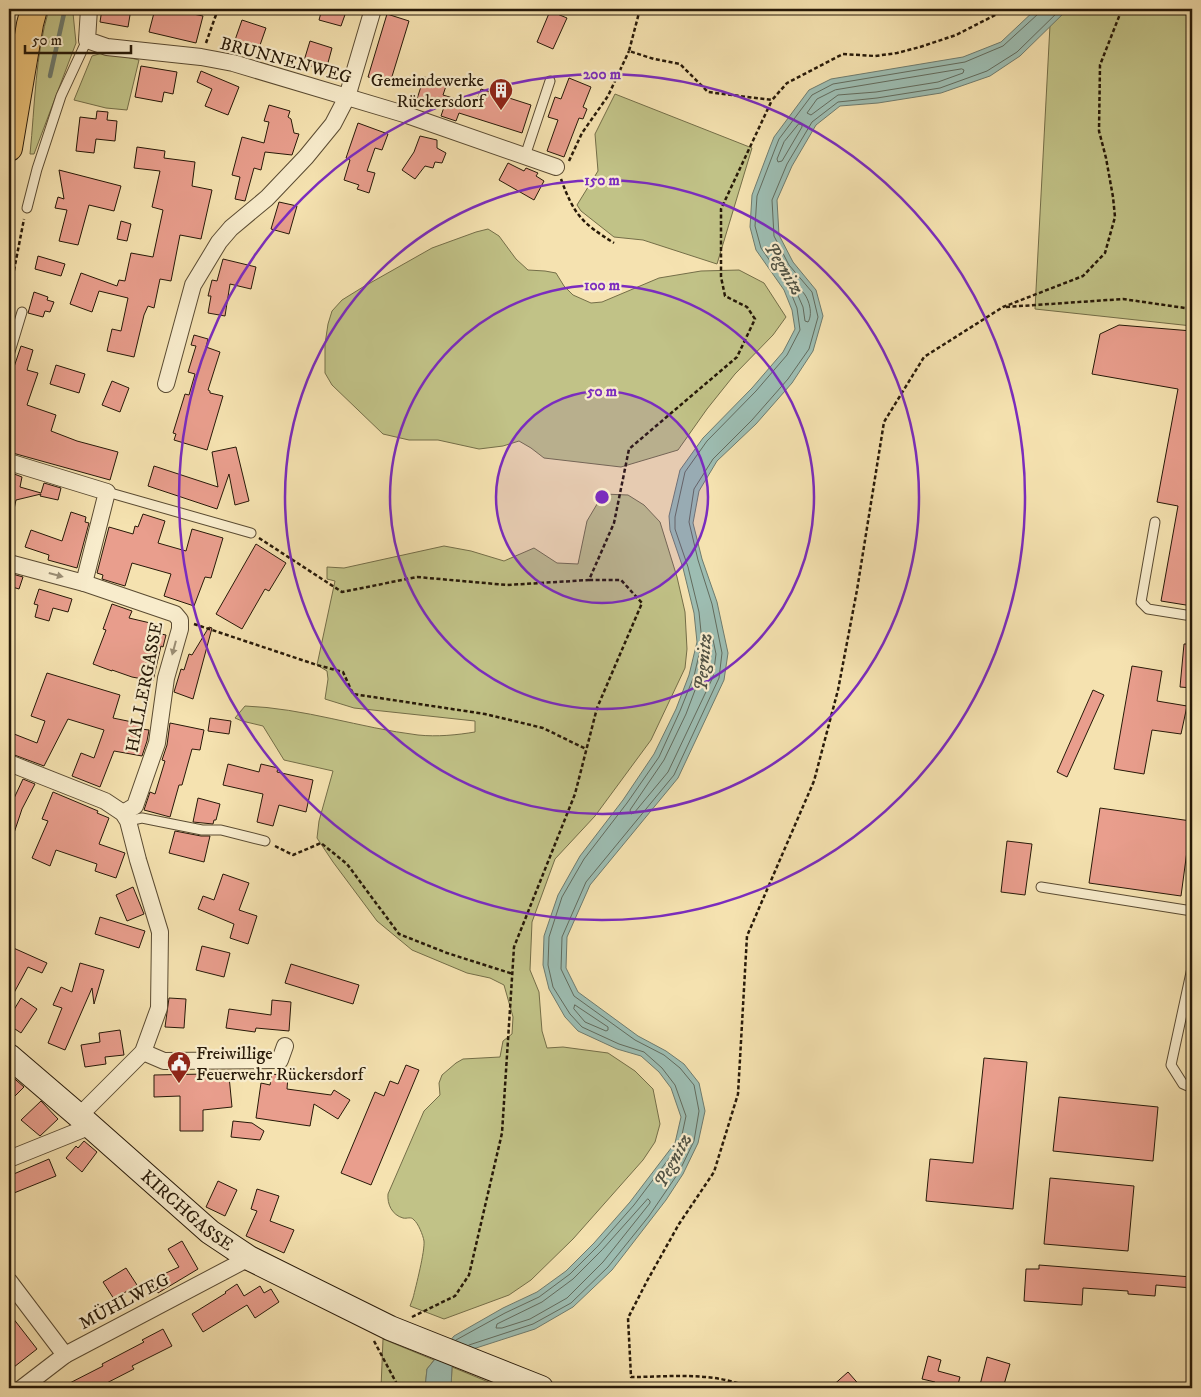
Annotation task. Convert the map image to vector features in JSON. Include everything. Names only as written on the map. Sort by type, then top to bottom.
[{"type":"main road","points":[[9,148],[14,83],[34,9]]},
{"type":"main road","name":"KIRCHGASSE","points":[[9,1056],[210,1232],[249,1258],[390,1328],[541,1388]]},
{"type":"street","points":[[87,40],[89,9]]},
{"type":"street","points":[[166,384],[193,285],[219,242],[231,228],[267,198],[306,157],[333,124],[347,97],[373,9]]},
{"type":"street","name":"BRUNNENWEG","points":[[87,40],[107,47],[201,57],[233,63],[413,117],[560,168]]},
{"type":"street","points":[[9,462],[107,492],[84,583]]},
{"type":"street","name":"HALLERGASSE","points":[[9,563],[84,583],[175,614],[180,620],[180,629],[166,678],[157,742],[135,806],[126,817]]},
{"type":"street","points":[[9,763],[105,802],[126,817],[160,932],[160,1008],[143,1052],[85,1121],[9,1159]]},
{"type":"street","points":[[143,1052],[164,1062],[280,1060],[285,1046]]},
{"type":"street","name":"MÜHLWEG","points":[[22,1388],[65,1355],[249,1258]]},
{"type":"street","points":[[9,1282],[65,1355]]},
{"type":"lane","points":[[27,208],[37,169],[61,96],[87,40]]},
{"type":"lane","points":[[525,156],[550,81]]},
{"type":"lane","points":[[9,354],[22,312]]},
{"type":"lane","points":[[107,492],[251,533]]},
{"type":"lane","points":[[1156,522],[1141,602],[1148,609],[1192,616]]},
{"type":"lane","points":[[126,817],[142,818],[202,830],[221,830],[265,841]]},
{"type":"lane","points":[[1041,888],[1192,911]]},
{"type":"lane","points":[[1192,968],[1171,1065],[1182,1084],[1192,1088]]},
{"type":"path","points":[[201,57],[218,9]]},
{"type":"path","points":[[614,243],[579,218],[565,191],[560,168],[608,96],[629,51],[640,9]]},
{"type":"path","points":[[589,580],[614,523],[630,449],[737,356],[754,319],[747,307],[725,296],[720,277],[721,209],[772,100],[787,83],[843,54],[875,56],[920,47],[956,36],[1007,9]]},
{"type":"path","points":[[750,1388],[706,1376],[631,1377],[628,1318],[679,1224],[714,1172],[738,1094],[747,936],[814,781],[836,699],[857,590],[884,422],[924,357],[1002,307],[1083,276],[1105,253],[1115,217],[1106,158],[1099,131],[1100,65],[1122,9]]},
{"type":"path","points":[[629,51],[654,59],[680,64],[708,92],[772,100]]},
{"type":"path","points":[[9,296],[27,208]]},
{"type":"path","points":[[1002,307],[1123,299],[1192,310]]},
{"type":"path","points":[[251,533],[342,592],[417,577],[507,585],[620,580],[642,603],[597,708],[575,794],[514,947],[502,1133],[470,1275],[455,1296],[390,1328]]},
{"type":"path","points":[[180,620],[343,672],[353,694],[485,714],[543,728],[586,749]]},
{"type":"path","points":[[265,841],[293,855],[321,843],[347,864],[399,934],[446,953],[513,974]]},
{"type":"path","points":[[357,1311],[400,1388]]},
{"type":"green space","points":[[49,9],[74,9],[76,43],[34,154],[30,154],[38,63]]},
{"type":"green space","points":[[1068,9],[1192,9],[1192,326],[1035,309],[1050,25]]},
{"type":"green space","points":[[106,52],[139,60],[127,110],[106,108],[74,100],[92,56]]},
{"type":"green space","points":[[615,94],[752,148],[717,264],[643,240],[614,237],[581,211],[577,205],[598,171],[595,134]]},
{"type":"green space","points":[[488,229],[499,236],[516,259],[528,270],[556,273],[564,286],[573,295],[591,303],[602,302],[659,278],[701,271],[739,270],[764,283],[786,317],[773,335],[735,374],[678,450],[621,467],[544,458],[519,441],[503,446],[479,449],[438,440],[409,440],[383,434],[332,385],[325,373],[325,344],[332,311],[342,300],[432,248]]},
{"type":"green space","points":[[603,494],[628,495],[644,505],[660,522],[677,577],[685,612],[687,649],[685,668],[651,740],[595,816],[555,859],[532,922],[530,970],[539,992],[542,1031],[547,1048],[563,1047],[608,1053],[635,1071],[653,1089],[660,1124],[655,1142],[643,1160],[573,1239],[531,1280],[509,1295],[444,1319],[410,1306],[420,1269],[424,1241],[419,1226],[413,1219],[399,1217],[393,1212],[388,1202],[388,1194],[424,1111],[440,1095],[439,1083],[442,1075],[463,1059],[500,1057],[503,1041],[512,1034],[513,1017],[504,985],[490,978],[467,973],[412,950],[377,921],[317,838],[319,821],[333,771],[284,760],[263,726],[235,718],[245,706],[289,710],[418,735],[432,736],[475,732],[475,721],[354,708],[325,699],[328,679],[327,671],[317,665],[335,581],[327,579],[327,567],[344,568],[444,546],[471,551],[504,561],[534,548],[557,563],[578,564],[587,521]]},
{"type":"green space","points":[[383,1339],[434,1360],[427,1369],[425,1388],[381,1388]]},
{"type":"green space","points":[[452,1367],[503,1388],[451,1388]]},
{"type":"water","name":"Pegnitz","points":[[1036,9],[1068,9],[1020,56],[990,76],[941,93],[878,103],[840,106],[816,125],[792,166],[777,200],[779,235],[793,262],[816,290],[823,316],[813,351],[792,383],[756,424],[717,461],[699,491],[693,523],[702,559],[717,602],[728,653],[724,680],[678,778],[590,885],[567,937],[566,968],[578,992],[638,1036],[666,1051],[684,1064],[699,1083],[705,1111],[698,1143],[683,1174],[666,1200],[612,1270],[573,1307],[535,1329],[473,1349],[452,1367],[451,1388],[425,1388],[427,1369],[454,1336],[503,1308],[537,1292],[566,1271],[630,1202],[675,1143],[681,1117],[671,1088],[659,1072],[641,1056],[617,1049],[578,1031],[565,1017],[549,989],[543,965],[544,936],[558,895],[580,856],[623,800],[654,754],[676,709],[689,675],[697,642],[694,613],[683,568],[670,530],[669,516],[680,470],[703,438],[752,388],[783,352],[795,329],[792,310],[784,290],[756,250],[750,227],[752,195],[774,137],[809,90],[831,79],[963,57],[1001,42]]},
{"type":"building","points":[[102,9],[131,9],[128,27],[100,22]]},
{"type":"building","points":[[155,9],[168,9],[203,16],[196,43],[149,32]]},
{"type":"building","points":[[322,9],[347,9],[341,26],[319,20]]},
{"type":"building","points":[[550,11],[567,18],[553,49],[537,42]]},
{"type":"building","points":[[387,14],[409,21],[390,83],[368,77]]},
{"type":"building","points":[[242,20],[266,28],[259,48],[235,40]]},
{"type":"building","points":[[310,41],[332,48],[326,70],[303,64]]},
{"type":"building","points":[[141,66],[177,72],[173,94],[164,92],[162,102],[135,97]]},
{"type":"building","points":[[201,71],[239,87],[228,115],[205,106],[212,89],[197,82]]},
{"type":"building","points":[[424,77],[447,83],[443,95],[475,105],[481,89],[531,105],[522,133],[459,113],[456,121],[441,116],[444,107],[417,99]]},
{"type":"building","points":[[569,78],[591,87],[583,107],[587,109],[583,119],[579,118],[564,157],[547,151],[558,120],[548,117],[555,97],[561,99]]},
{"type":"building","points":[[269,105],[290,111],[288,117],[291,119],[294,133],[299,134],[292,155],[265,152],[261,170],[254,168],[245,201],[235,199],[240,177],[232,175],[242,137],[264,143],[269,122],[264,121]]},
{"type":"building","points":[[97,111],[108,112],[107,120],[117,121],[115,141],[96,139],[94,153],[76,151],[80,117],[96,119]]},
{"type":"building","points":[[358,123],[388,134],[382,150],[375,148],[367,171],[375,173],[369,193],[357,189],[359,185],[344,180],[350,160],[346,158]]},
{"type":"building","points":[[420,136],[437,140],[437,148],[446,153],[442,163],[435,162],[433,168],[425,166],[415,179],[402,170],[414,152]]},
{"type":"building","points":[[137,147],[165,151],[164,158],[195,162],[192,186],[212,190],[201,239],[180,235],[171,281],[160,279],[154,308],[148,306],[144,315],[134,357],[107,351],[112,329],[121,331],[128,298],[99,291],[92,312],[70,304],[81,273],[117,286],[119,280],[125,281],[131,253],[153,257],[163,210],[152,207],[160,171],[134,168]]},
{"type":"building","points":[[508,163],[524,171],[526,168],[538,173],[536,176],[544,181],[534,200],[499,180]]},
{"type":"building","points":[[59,170],[121,186],[114,211],[89,205],[78,245],[59,241],[67,210],[55,208],[58,197],[64,199]]},
{"type":"building","points":[[279,202],[297,206],[289,234],[271,229]]},
{"type":"building","points":[[121,221],[131,224],[127,241],[117,239]]},
{"type":"building","points":[[38,256],[65,264],[61,276],[35,269]]},
{"type":"building","points":[[223,259],[256,267],[251,289],[230,284],[225,316],[208,313],[211,296],[208,296],[212,280],[217,281]]},
{"type":"building","points":[[34,292],[48,297],[47,300],[54,302],[50,312],[45,311],[43,317],[28,313]]},
{"type":"building","points":[[1119,325],[1192,331],[1192,606],[1161,601],[1178,506],[1157,502],[1178,389],[1092,374],[1100,334]]},
{"type":"building","points":[[194,335],[208,339],[206,347],[220,352],[208,390],[210,393],[223,396],[207,450],[174,440],[176,434],[173,433],[185,394],[189,395],[195,374],[188,372],[196,346],[191,345]]},
{"type":"building","points":[[21,346],[33,350],[27,370],[38,373],[27,405],[56,415],[51,431],[77,441],[118,452],[110,480],[9,452],[9,382]]},
{"type":"building","points":[[56,365],[85,374],[79,393],[50,384]]},
{"type":"building","points":[[112,381],[129,388],[120,412],[102,405]]},
{"type":"building","points":[[236,447],[249,501],[235,505],[229,474],[217,509],[148,486],[154,466],[218,487],[212,452]]},
{"type":"building","points":[[9,472],[22,477],[20,487],[41,493],[44,483],[61,488],[58,500],[40,496],[41,494],[16,500],[13,514],[9,514]]},
{"type":"building","points":[[71,512],[86,517],[85,522],[89,523],[77,568],[48,560],[49,555],[25,547],[31,530],[62,541]]},
{"type":"building","points":[[143,514],[165,521],[158,543],[186,551],[192,529],[223,538],[211,578],[205,577],[194,606],[164,596],[171,574],[132,563],[125,586],[102,579],[103,575],[97,573],[109,527],[133,534],[135,526],[138,527]]},
{"type":"building","points":[[256,544],[286,563],[269,591],[265,589],[242,629],[216,614]]},
{"type":"building","points":[[9,573],[23,577],[19,589],[9,586]]},
{"type":"building","points":[[39,589],[72,599],[68,612],[53,608],[49,621],[35,617],[38,605],[34,604]]},
{"type":"building","points":[[112,604],[132,611],[129,618],[163,626],[161,634],[166,635],[163,647],[161,646],[153,681],[132,677],[93,664],[106,630],[103,629]]},
{"type":"building","points":[[209,627],[212,628],[193,699],[174,692],[181,669],[184,670],[189,654],[192,655]]},
{"type":"building","points":[[1184,644],[1192,644],[1192,688],[1180,687]]},
{"type":"building","points":[[1132,666],[1162,671],[1157,701],[1187,706],[1181,734],[1152,730],[1144,774],[1114,769]]},
{"type":"building","points":[[47,673],[120,695],[113,718],[142,724],[141,729],[149,730],[142,756],[114,751],[100,787],[72,776],[81,753],[94,758],[104,730],[68,719],[44,766],[9,753],[9,732],[37,743],[45,721],[31,716]]},
{"type":"building","points":[[1093,690],[1104,695],[1067,777],[1057,772]]},
{"type":"building","points":[[210,718],[231,721],[229,734],[208,731]]},
{"type":"building","points":[[170,723],[204,730],[200,750],[192,749],[182,785],[179,785],[170,817],[144,810],[150,792],[155,794],[165,761],[162,760],[167,745]]},
{"type":"building","points":[[228,764],[259,772],[261,764],[278,768],[277,772],[313,780],[306,812],[279,805],[273,826],[257,822],[263,794],[223,785]]},
{"type":"building","points":[[23,779],[35,784],[22,809],[11,842],[9,842],[9,809]]},
{"type":"building","points":[[53,792],[98,811],[97,813],[109,818],[99,844],[125,853],[116,878],[95,871],[97,864],[56,850],[50,866],[32,858],[48,821],[42,819]]},
{"type":"building","points":[[198,798],[220,804],[216,820],[214,820],[213,824],[193,822]]},
{"type":"building","points":[[1100,808],[1191,821],[1181,896],[1089,883]]},
{"type":"building","points":[[175,831],[210,836],[204,862],[169,853]]},
{"type":"building","points":[[1007,841],[1032,844],[1025,895],[1001,892]]},
{"type":"building","points":[[223,874],[249,883],[239,910],[257,916],[248,944],[230,938],[234,924],[198,909],[203,896],[214,900]]},
{"type":"building","points":[[133,887],[144,914],[127,921],[116,895]]},
{"type":"building","points":[[100,917],[145,931],[139,948],[95,934]]},
{"type":"building","points":[[9,946],[47,963],[42,973],[28,967],[9,1002]]},
{"type":"building","points":[[202,946],[230,953],[224,977],[196,970]]},
{"type":"building","points":[[80,963],[104,970],[94,1004],[92,988],[65,1050],[48,1043],[62,1008],[53,1005],[61,987],[72,992]]},
{"type":"building","points":[[291,964],[359,985],[353,1004],[285,983]]},
{"type":"building","points":[[21,998],[37,1009],[21,1033],[9,1025],[9,1018]]},
{"type":"building","points":[[169,998],[186,999],[184,1028],[165,1027]]},
{"type":"building","points":[[272,1000],[291,1002],[289,1031],[256,1028],[255,1032],[226,1028],[229,1009],[271,1015]]},
{"type":"building","points":[[120,1030],[124,1055],[105,1057],[106,1064],[85,1067],[81,1045],[100,1042],[99,1033]]},
{"type":"building","points":[[984,1058],[1027,1062],[1013,1209],[926,1201],[930,1159],[973,1163]]},
{"type":"building","points":[[406,1065],[419,1070],[371,1185],[341,1173],[375,1092],[384,1096],[390,1081],[398,1084]]},
{"type":"building","points":[[9,1074],[24,1087],[9,1102]]},
{"type":"building","points":[[206,1074],[206,1077],[229,1076],[232,1107],[203,1110],[203,1131],[180,1131],[180,1096],[154,1097],[154,1075]]},
{"type":"building","points":[[272,1074],[288,1076],[287,1089],[331,1095],[334,1090],[350,1100],[338,1119],[314,1104],[310,1126],[256,1118],[261,1083],[270,1085]]},
{"type":"building","points":[[1059,1097],[1158,1107],[1153,1161],[1053,1151]]},
{"type":"building","points":[[41,1101],[58,1119],[40,1136],[21,1120]]},
{"type":"building","points":[[233,1121],[252,1123],[264,1131],[260,1140],[231,1137]]},
{"type":"building","points":[[84,1141],[97,1152],[82,1172],[66,1158],[76,1146],[78,1148]]},
{"type":"building","points":[[49,1159],[56,1176],[9,1195],[9,1176]]},
{"type":"building","points":[[1050,1178],[1134,1186],[1128,1251],[1044,1244]]},
{"type":"building","points":[[218,1181],[237,1190],[225,1216],[206,1207]]},
{"type":"building","points":[[257,1189],[279,1196],[270,1221],[294,1230],[284,1253],[246,1236],[257,1211],[251,1209]]},
{"type":"building","points":[[182,1241],[198,1269],[158,1293],[151,1280],[179,1267],[168,1249]]},
{"type":"building","points":[[1039,1265],[1192,1277],[1192,1288],[1156,1285],[1155,1296],[1128,1294],[1128,1291],[1083,1288],[1082,1305],[1024,1301],[1026,1269],[1039,1269]]},
{"type":"building","points":[[126,1268],[137,1285],[114,1299],[103,1282]]},
{"type":"building","points":[[237,1284],[244,1296],[260,1286],[264,1293],[271,1289],[279,1302],[255,1318],[247,1305],[203,1332],[192,1314]]},
{"type":"building","points":[[9,1313],[37,1349],[14,1367],[9,1360]]},
{"type":"building","points":[[163,1329],[172,1346],[132,1366],[134,1369],[97,1388],[60,1388],[103,1366],[102,1364],[144,1342],[142,1340]]},
{"type":"building","points":[[928,1356],[941,1360],[938,1371],[960,1377],[957,1388],[933,1388],[935,1382],[922,1379]]},
{"type":"building","points":[[987,1357],[1010,1364],[1003,1388],[980,1385]]},
{"type":"building","points":[[848,1372],[862,1388],[830,1388]]},
{"type":"waterway","points":[[50,76],[65,9]]},
{"type":"place","name":"Gemeindewerke Rückersdorf","points":[[501,111]]},
{"type":"place","name":"Freiwillige Feuerwehr Rückersdorf","points":[[179,1084]]}]
